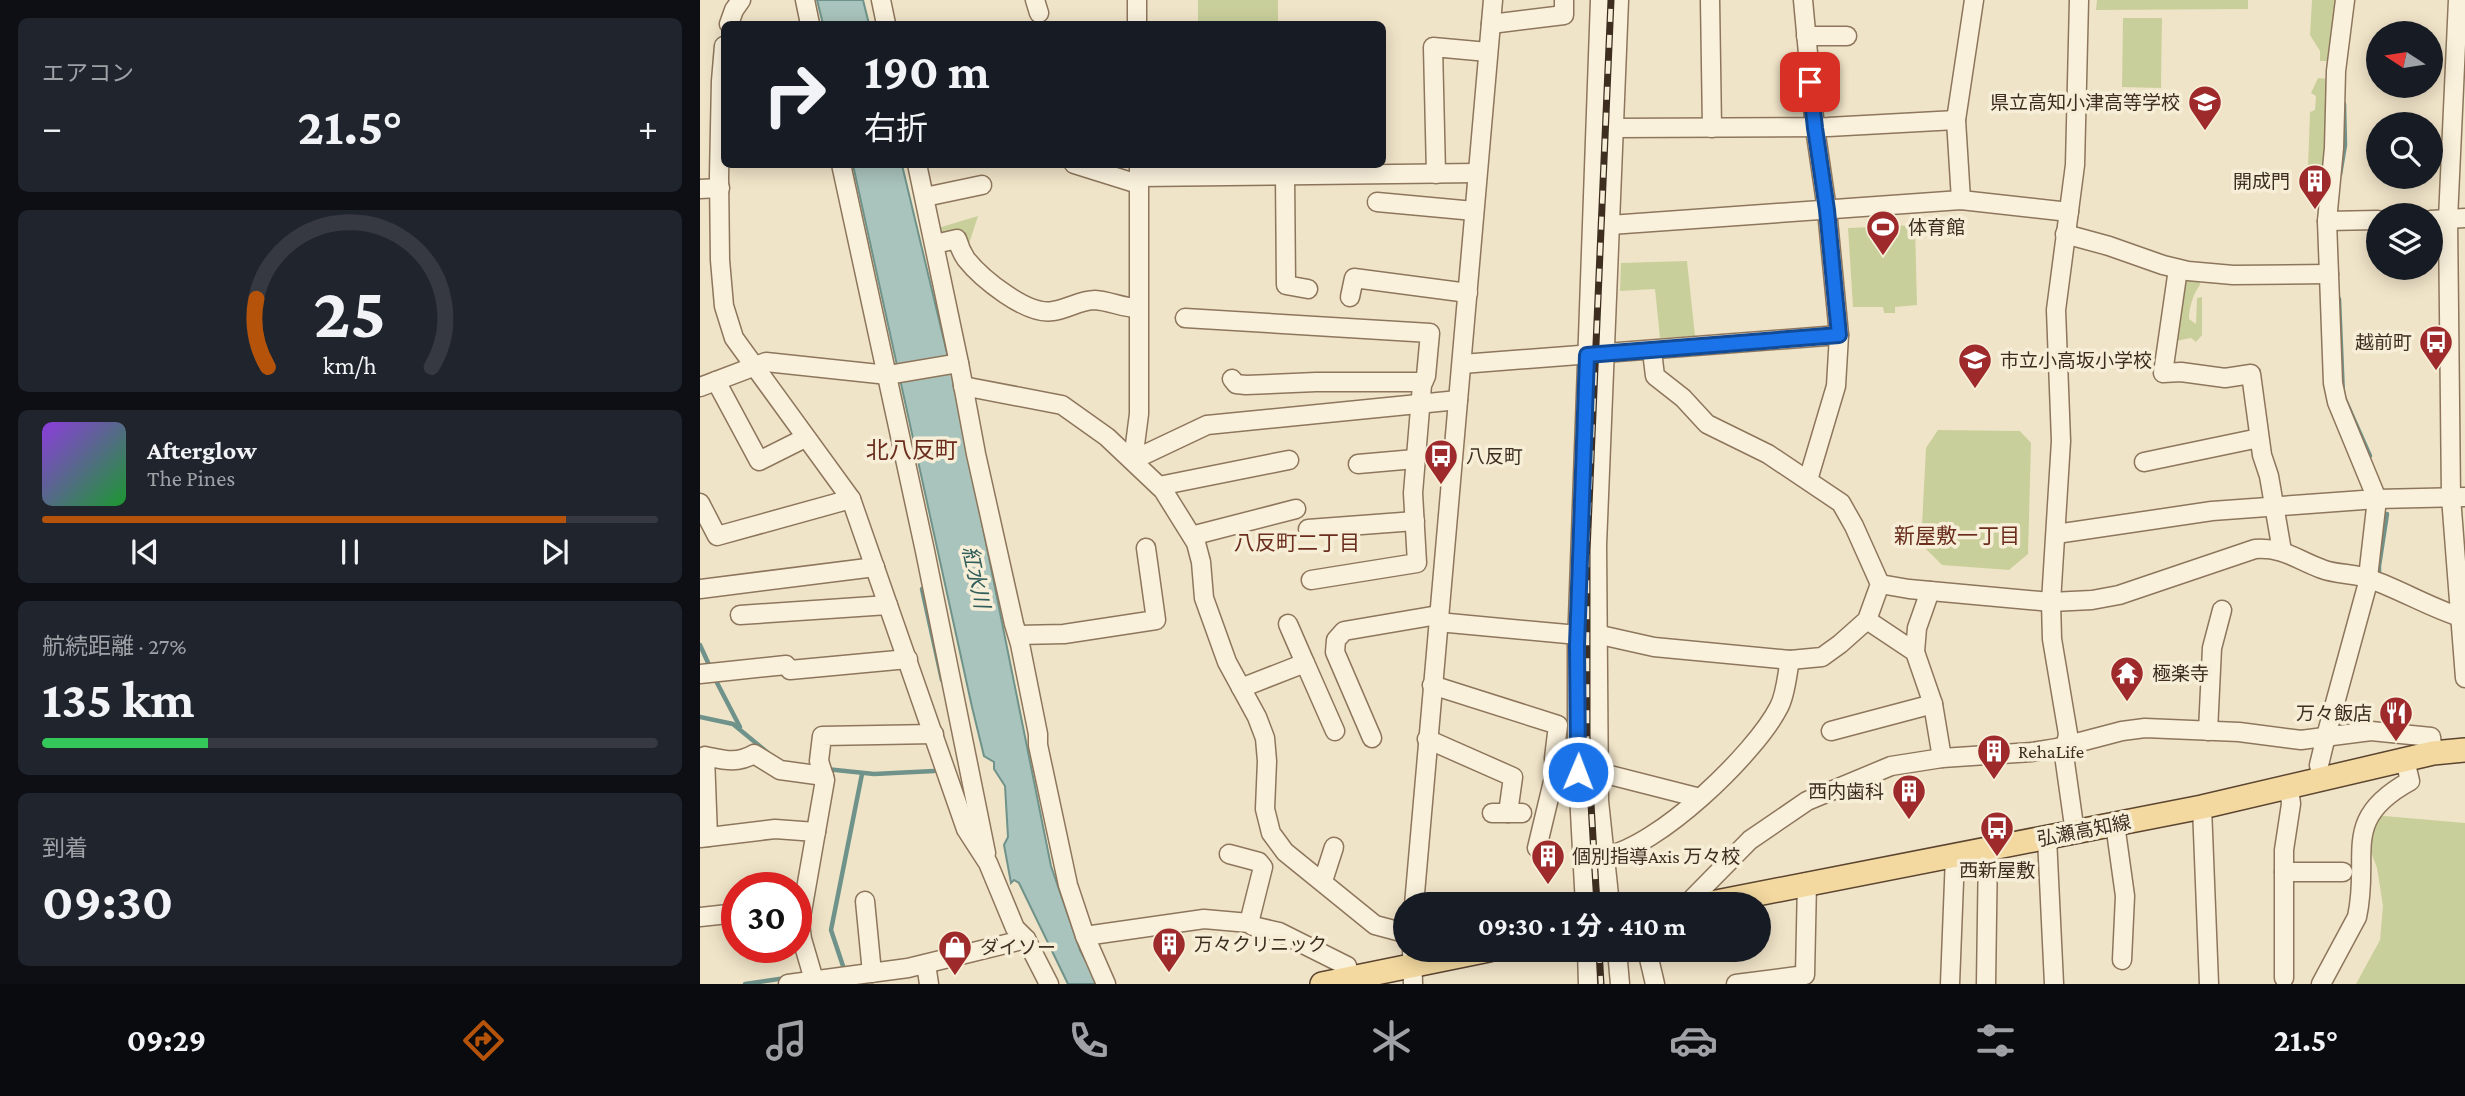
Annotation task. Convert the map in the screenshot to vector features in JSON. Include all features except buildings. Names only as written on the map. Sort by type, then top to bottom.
[{"type":"main road","name":"弘瀬高知線","points":[[1761,892],[2202,807],[2433,753],[2465,750]]},
{"type":"main road","points":[[1322,984],[1435,962]]},
{"type":"street","points":[[730,21],[741,0]]},
{"type":"street","points":[[805,0],[809,21]]},
{"type":"street","points":[[881,0],[885,21]]},
{"type":"street","points":[[1137,0],[1137,21]]},
{"type":"street","points":[[1415,892],[1493,0]]},
{"type":"street","points":[[1491,24],[1564,15],[1564,0]]},
{"type":"street","points":[[1585,892],[1577,757],[1578,635],[1600,0]]},
{"type":"street","points":[[1609,892],[1598,772],[1597,545],[1619,0]]},
{"type":"street","points":[[1710,0],[1712,128]]},
{"type":"street","points":[[1803,0],[1839,335],[1836,386],[1808,480]]},
{"type":"street","points":[[1961,200],[1956,120],[1973,0]]},
{"type":"street","points":[[2075,832],[2064,755],[2068,734],[2052,639],[2051,602],[2061,441],[2056,310],[2075,165],[2078,0]]},
{"type":"street","points":[[2322,779],[2319,765],[2367,586],[2377,499],[2337,402],[2333,383],[2327,221],[2334,148],[2336,71],[2345,0]]},
{"type":"street","points":[[2458,0],[2448,219],[2460,617],[2465,678]]},
{"type":"street","points":[[1806,36],[1847,36]]},
{"type":"street","points":[[1436,174],[1433,47],[1488,52]]},
{"type":"street","points":[[721,81],[720,260],[724,306],[734,338],[760,364],[805,438],[851,499],[966,829],[988,863],[1015,928],[1026,939],[1049,984]]},
{"type":"street","points":[[1614,128],[1815,128],[1956,120]]},
{"type":"street","points":[[842,168],[891,375],[988,863]]},
{"type":"street","points":[[918,168],[935,244],[955,364],[963,386],[975,454],[1017,635],[1068,885],[1105,984]]},
{"type":"street","points":[[1098,168],[1139,175],[1478,173]]},
{"type":"street","points":[[1133,460],[1139,414],[1139,175]]},
{"type":"street","points":[[1285,175],[1286,285],[1308,289]]},
{"type":"street","points":[[925,197],[982,185]]},
{"type":"street","points":[[700,189],[720,188]]},
{"type":"street","points":[[1610,226],[1961,200],[2068,212]]},
{"type":"street","points":[[1377,202],[1474,211]]},
{"type":"street","points":[[2327,221],[2366,220]]},
{"type":"street","points":[[2065,234],[2178,269],[2233,275],[2329,274]]},
{"type":"street","points":[[935,244],[957,239],[964,257],[982,277],[1036,310],[1052,312],[1092,300],[1125,308],[1138,308]]},
{"type":"street","points":[[2178,269],[2163,373],[2181,372],[2225,378],[2251,374],[2259,438],[2282,551]]},
{"type":"street","points":[[1350,298],[1354,278],[1468,293]]},
{"type":"street","points":[[1185,318],[1430,333],[1413,493],[1417,563],[1311,580]]},
{"type":"street","points":[[1462,364],[1839,335]]},
{"type":"street","points":[[1372,738],[1335,652],[1336,640],[1344,631],[1438,619],[1578,635],[1596,634],[1654,647],[1790,660],[1822,657],[1867,620],[1880,584],[1841,503],[1769,454],[1707,424],[1684,398],[1655,376],[1652,351]]},
{"type":"street","points":[[805,438],[759,461],[708,384],[760,364],[891,375],[955,364]]},
{"type":"street","points":[[1232,379],[1236,384],[1246,386],[1316,382],[1423,382]]},
{"type":"street","points":[[963,386],[1062,405],[1107,437],[1159,486],[1193,537],[1201,562],[1204,598],[1227,662],[1257,717],[1265,738],[1265,808],[1268,828],[1285,852],[1375,925],[1393,930]]},
{"type":"street","points":[[1133,460],[1207,425],[1458,400]]},
{"type":"street","points":[[2144,462],[2259,438]]},
{"type":"street","points":[[1358,464],[1415,459]]},
{"type":"street","points":[[1159,486],[1289,460]]},
{"type":"street","points":[[2056,534],[2212,511],[2377,499],[2458,497]]},
{"type":"street","points":[[700,503],[718,536],[851,499]]},
{"type":"street","points":[[1193,537],[1296,509]]},
{"type":"street","points":[[1308,529],[1415,520]]},
{"type":"street","points":[[1017,635],[1063,634],[1156,620],[1146,548]]},
{"type":"street","points":[[1880,584],[2051,602],[2092,600],[2119,595],[2255,549],[2282,551],[2320,569],[2344,576],[2367,577],[2460,617]]},
{"type":"street","points":[[700,589],[875,567]]},
{"type":"street","points":[[1930,591],[1917,628],[1915,652],[1933,704],[1942,758]]},
{"type":"street","points":[[740,615],[888,605]]},
{"type":"street","points":[[2208,731],[2212,648],[2222,610]]},
{"type":"street","points":[[1867,620],[1915,652]]},
{"type":"street","points":[[1288,624],[1335,731]]},
{"type":"street","points":[[700,674],[786,666],[790,670],[908,659]]},
{"type":"street","points":[[1605,856],[1629,849],[1684,814],[1750,751],[1780,706],[1790,660]]},
{"type":"street","points":[[1241,688],[1305,663]]},
{"type":"street","points":[[1432,685],[1558,725],[1555,774],[1537,848]]},
{"type":"street","points":[[1831,731],[1933,704]]},
{"type":"street","points":[[1699,892],[1750,840],[1807,801],[1891,766],[1942,758],[2032,752],[2122,731],[2145,729],[2239,732],[2301,740],[2371,731],[2431,737],[2433,753]]},
{"type":"street","points":[[807,872],[816,832],[822,771],[822,736],[933,734]]},
{"type":"street","points":[[1427,739],[1513,777],[1507,813]]},
{"type":"street","points":[[816,832],[775,829],[704,837],[705,756],[730,762],[743,760],[754,754],[780,770],[822,771]]},
{"type":"street","points":[[2321,984],[2357,917],[2360,905],[2361,837],[2364,826],[2371,811],[2381,801],[2410,781],[2405,760]]},
{"type":"street","points":[[1598,772],[1700,798]]},
{"type":"street","points":[[2284,978],[2284,850],[2291,804],[2289,787]]},
{"type":"street","points":[[2202,807],[2209,984]]},
{"type":"street","points":[[2115,824],[2124,896],[2122,960]]},
{"type":"street","points":[[2047,838],[2054,984]]},
{"type":"street","points":[[1323,881],[1334,847]]},
{"type":"street","points":[[1986,984],[1988,849]]},
{"type":"street","points":[[1229,855],[1259,862],[1263,867],[1249,923]]},
{"type":"street","points":[[1950,984],[1955,856]]},
{"type":"street","points":[[2284,872],[2343,872]]},
{"type":"street","points":[[1736,984],[1805,975],[1807,882]]},
{"type":"street","points":[[865,901],[867,977]]},
{"type":"street","points":[[700,917],[721,915]]},
{"type":"street","points":[[1085,936],[1204,919],[1249,923],[1279,932],[1347,966],[1350,978]]},
{"type":"street","points":[[788,984],[867,977],[1026,939]]},
{"type":"street","points":[[812,958],[824,981]]},
{"type":"street","points":[[1587,962],[1588,984]]},
{"type":"street","points":[[1618,962],[1620,984]]},
{"type":"street","points":[[1650,962],[1655,984]]},
{"type":"street","points":[[926,964],[929,984]]},
{"type":"green space","points":[[1198,0],[1278,0],[1278,21],[1198,21]]},
{"type":"green space","points":[[2097,0],[2248,0],[2248,9],[2096,10]]},
{"type":"green space","points":[[2312,0],[2338,0],[2330,61],[2320,61],[2320,51],[2310,35]]},
{"type":"green space","points":[[2123,18],[2162,18],[2161,88],[2122,87]]},
{"type":"green space","points":[[2318,78],[2328,79],[2321,197],[2307,196],[2310,112],[2315,110],[2316,96],[2311,93]]},
{"type":"green space","points":[[978,216],[968,247],[938,231],[938,228]]},
{"type":"green space","name":"体育館","points":[[1915,225],[1917,305],[1895,307],[1895,313],[1884,313],[1883,307],[1853,307],[1848,228]]},
{"type":"green space","points":[[1687,261],[1695,336],[1660,338],[1655,289],[1620,291],[1621,263]]},
{"type":"green space","points":[[2180,273],[2199,277],[2200,285],[2193,297],[2189,315],[2189,319],[2196,324],[2197,298],[2202,297],[2202,335],[2196,342],[2191,338],[2171,342]]},
{"type":"green space","points":[[1938,430],[2020,431],[2031,443],[2028,554],[2009,570],[1942,565],[1921,544],[1926,448]]},
{"type":"green space","points":[[2373,815],[2465,823],[2465,984],[2356,984],[2380,940],[2383,906],[2377,868],[2365,836]]},
{"type":"water","points":[[817,0],[863,0],[868,21],[822,21]]},
{"type":"water","name":"紅水川","points":[[854,168],[903,168],[952,374],[1051,866],[1080,950],[1098,984],[1068,984],[1019,883],[1014,880],[1011,883],[1004,845],[1008,837],[1005,786],[994,769],[994,762],[984,756]]},
{"type":"waterway","points":[[2340,175],[2345,145],[2344,104]]},
{"type":"waterway","points":[[2339,299],[2343,395],[2370,456]]},
{"type":"waterway","points":[[2383,576],[2379,574],[2379,566],[2387,514]]},
{"type":"waterway","points":[[922,589],[942,680]]},
{"type":"waterway","points":[[700,645],[710,667]]},
{"type":"waterway","points":[[714,677],[740,727]]},
{"type":"waterway","points":[[700,717],[733,724],[768,753]]},
{"type":"waterway","points":[[826,769],[874,774],[934,771]]},
{"type":"waterway","points":[[842,970],[844,969],[831,930],[862,774]]},
{"type":"waterway","points":[[745,984],[786,978]]},
{"type":"railway","points":[[1596,892],[1587,736],[1587,551],[1611,0]]},
{"type":"railway","points":[[1600,962],[1601,984]]},
{"type":"place","name":"県立高知小津高等学校","points":[[2205,132]]},
{"type":"place","name":"開成門","points":[[2315,211]]},
{"type":"place","name":"体育館","points":[[1883,257]]},
{"type":"place","name":"越前町","points":[[2436,372]]},
{"type":"place","name":"市立小高坂小学校","points":[[1975,390]]},
{"type":"place","name":"八反町","points":[[1441,486]]},
{"type":"place","name":"極楽寺","points":[[2127,703]]},
{"type":"place","name":"万々飯店","points":[[2396,743]]},
{"type":"place","name":"RehaLife","points":[[1994,781]]},
{"type":"place","name":"西内歯科","points":[[1909,821]]},
{"type":"place","name":"西新屋敷","points":[[1997,858]]},
{"type":"place","name":"個別指導Axis 万々校","points":[[1548,886]]},
{"type":"place","name":"万々クリニック","points":[[1169,974]]},
{"type":"place","name":"ダイソー","points":[[955,977]]},
{"type":"district","name":"北八反町","points":[[912,450]]},
{"type":"district","name":"新屋敷一丁目","points":[[1957,536]]},
{"type":"district","name":"八反町二丁目","points":[[1297,543]]},
{"type":"route","points":[[1578,772],[1577,646],[1587,355],[1839,335],[1827,210],[1810,82]]}]
